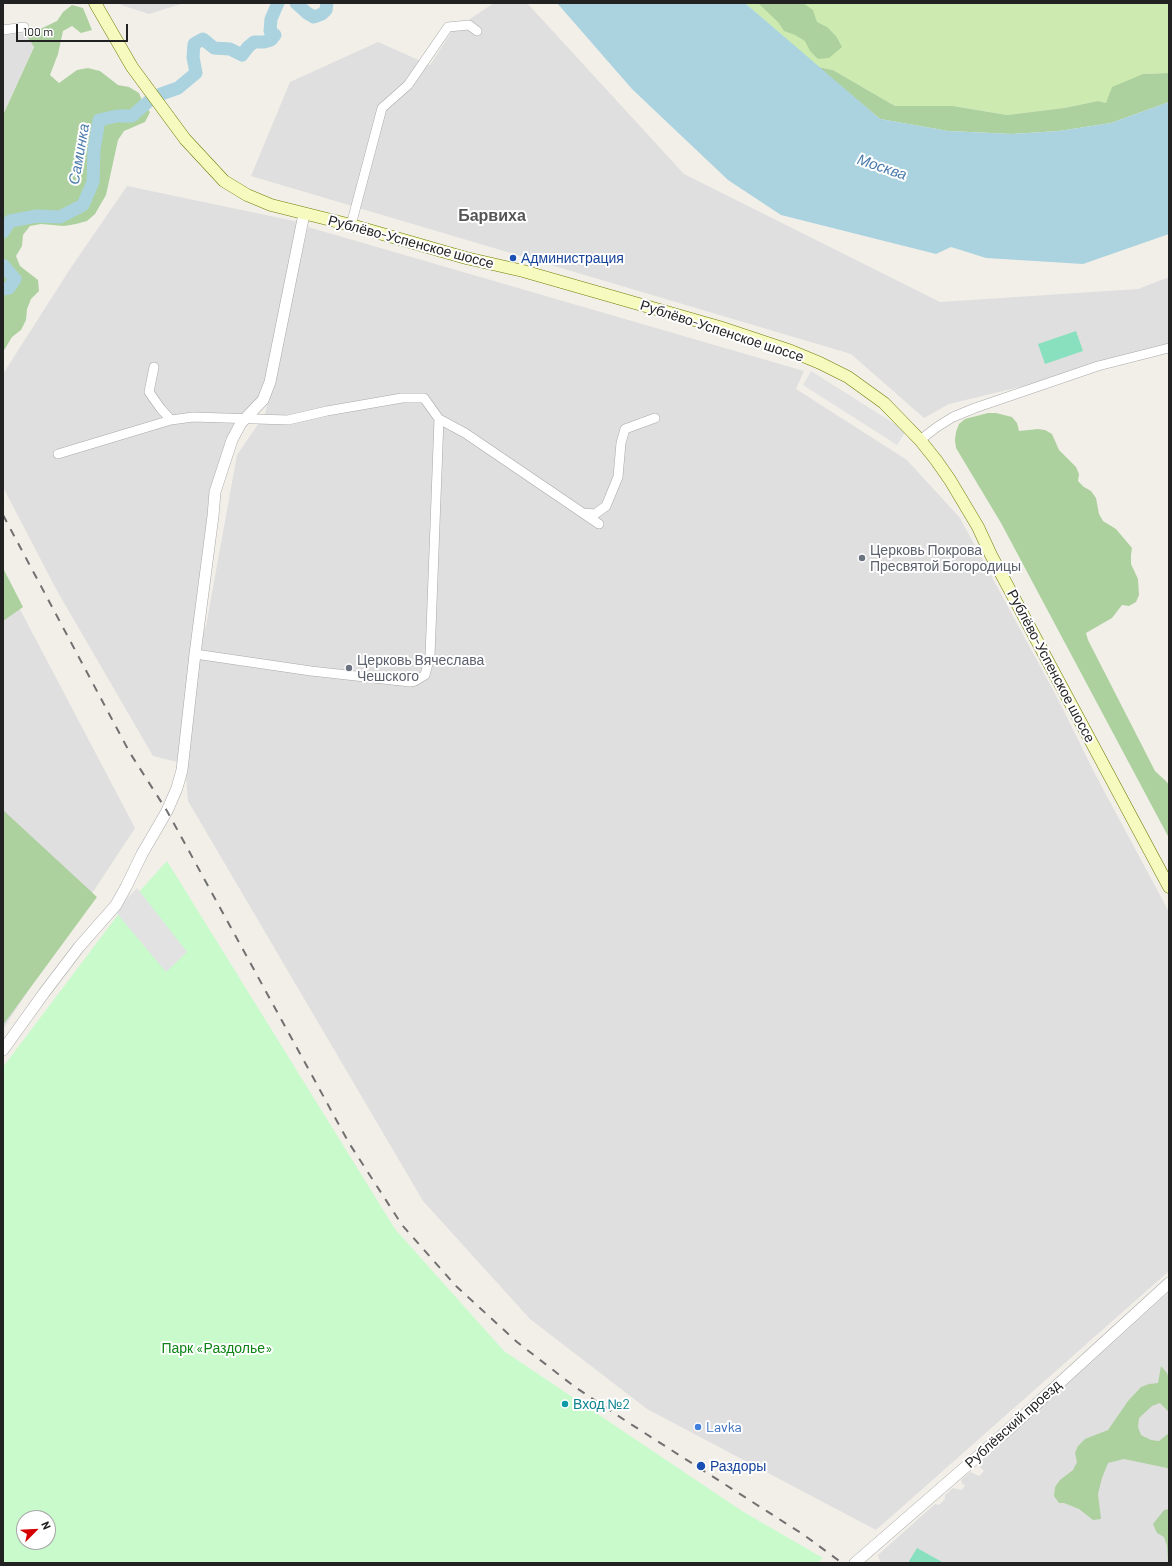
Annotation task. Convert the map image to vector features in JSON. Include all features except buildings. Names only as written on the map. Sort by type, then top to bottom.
[{"type":"main road","name":"Рублёво-Успенское шоссе","points":[[95,3],[132,66],[157,102],[185,139],[217,174],[235,189],[271,205],[466,258],[523,271],[719,327],[791,351],[842,374],[868,390],[920,440],[950,480],[978,526],[991,554],[1169,887]]},
{"type":"street","points":[[351,226],[382,108],[408,85],[448,27],[469,25],[477,31]]},
{"type":"street","points":[[3,30],[24,28]]},
{"type":"street","points":[[3,1050],[79,947],[116,905],[142,854],[167,811],[177,788],[182,770],[215,492],[232,440],[241,423],[262,400],[270,382],[304,214]]},
{"type":"street","points":[[920,440],[953,417],[982,405],[1098,366],[1169,348]]},
{"type":"street","points":[[154,367],[149,392],[171,420]]},
{"type":"street","points":[[58,454],[171,420],[193,417],[288,420],[327,411],[402,398],[424,398],[439,419],[465,433],[599,524]]},
{"type":"street","points":[[581,512],[595,514],[606,506],[618,477],[621,443],[624,429],[655,418]]},
{"type":"street","points":[[195,654],[311,671],[410,682],[415,681],[425,675],[430,656],[439,419]]},
{"type":"street","name":"Рублёвский проезд","points":[[855,1563],[1008,1430],[1169,1284]]},
{"type":"shaded area","points":[[120,3],[184,3],[149,14],[121,5]]},
{"type":"shaded area","points":[[494,3],[527,3],[684,174],[940,302],[1138,289],[1169,277],[1169,351],[949,404],[924,418],[851,354],[251,176],[290,82],[378,42],[430,65],[452,31]]},
{"type":"shaded area","points":[[25,33],[34,46],[3,115],[3,35]]},
{"type":"shaded area","points":[[127,186],[299,222],[262,397],[236,423],[212,490],[177,762],[153,756],[56,589],[3,487],[3,374],[70,269]]},
{"type":"shaded area","points":[[308,227],[804,371],[796,389],[907,460],[960,518],[1060,703],[1095,774],[1169,912],[1169,1271],[876,1530],[647,1409],[530,1319],[423,1201],[188,801],[186,776],[195,654],[206,626],[237,455],[265,414]]},
{"type":"shaded area","points":[[811,371],[906,431],[897,445],[803,385]]},
{"type":"shaded area","points":[[3,577],[135,828],[3,1029]]},
{"type":"shaded area","points":[[137,888],[187,952],[166,972],[115,911]]},
{"type":"shaded area","points":[[1169,1292],[1169,1563],[880,1562],[878,1555],[935,1504],[939,1505],[945,1499],[945,1495],[953,1488],[962,1490],[965,1485],[962,1484],[961,1480],[970,1472],[979,1476],[984,1471],[978,1465]]},
{"type":"green space","points":[[745,3],[1169,3],[1169,73],[1143,74],[1106,103],[1098,101],[1064,108],[1007,115],[953,106],[895,106],[833,70],[818,67]]},
{"type":"green space","points":[[758,3],[803,3],[813,10],[817,22],[827,27],[836,36],[842,47],[829,58],[818,59],[810,51],[805,41],[784,31],[778,22]]},
{"type":"green space","points":[[72,5],[83,8],[92,30],[81,33],[72,26],[63,31],[58,54],[50,75],[59,83],[77,70],[88,68],[100,71],[118,85],[129,87],[139,93],[143,103],[150,112],[145,122],[124,131],[118,140],[106,195],[95,214],[87,221],[76,224],[64,226],[41,224],[30,226],[23,235],[22,246],[16,256],[20,266],[38,280],[39,291],[31,299],[27,309],[26,320],[21,330],[12,337],[3,352],[3,115],[34,47],[25,33],[36,31],[57,21],[63,12]]},
{"type":"green space","points":[[818,67],[833,70],[895,106],[953,106],[1007,115],[1064,108],[1098,101],[1106,103],[1112,87],[1143,74],[1169,73],[1169,102],[1111,123],[1059,131],[1012,134],[948,131],[880,119]]},
{"type":"green space","points":[[1076,331],[1083,351],[1045,364],[1038,344]]},
{"type":"green space","points":[[988,413],[996,413],[1012,417],[1017,423],[1019,431],[1038,429],[1045,430],[1052,434],[1059,450],[1076,467],[1079,474],[1078,481],[1091,491],[1096,498],[1099,514],[1103,521],[1116,529],[1132,548],[1131,564],[1138,579],[1139,595],[1136,602],[1129,606],[1122,605],[1112,618],[1086,633],[1088,640],[1155,771],[1167,782],[1169,786],[1169,838],[1001,523],[956,448],[956,432],[959,424],[965,419]]},
{"type":"green space","points":[[3,568],[23,607],[3,621]]},
{"type":"green space","points":[[3,810],[97,897],[3,1025]]},
{"type":"green space","name":"Парк «Раздолье»","points":[[167,861],[395,1229],[504,1351],[742,1511],[823,1558],[817,1563],[3,1563],[3,1067],[117,916]]},
{"type":"green space","points":[[1161,1366],[1167,1373],[1169,1379],[1169,1412],[1160,1403],[1152,1406],[1139,1418],[1138,1427],[1141,1435],[1151,1440],[1159,1441],[1169,1433],[1169,1470],[1167,1468],[1124,1459],[1108,1463],[1098,1494],[1101,1519],[1093,1520],[1079,1509],[1064,1503],[1059,1503],[1054,1496],[1055,1487],[1060,1480],[1073,1470],[1077,1462],[1075,1453],[1078,1446],[1085,1439],[1108,1430],[1128,1401],[1141,1387],[1158,1383]]},
{"type":"green space","points":[[1169,1509],[1168,1563],[1167,1546],[1164,1537],[1157,1533],[1153,1524],[1164,1510]]},
{"type":"green space","points":[[917,1548],[944,1563],[908,1563]]},
{"type":"water","name":"Москва","points":[[557,3],[745,3],[880,119],[948,131],[1012,134],[1059,131],[1111,123],[1169,102],[1169,234],[1083,264],[986,258],[951,247],[936,254],[781,215],[728,180],[632,89]]},
{"type":"waterway","name":"Саминка","points":[[161,94],[178,88],[196,73],[193,57],[194,44],[203,39],[214,48],[230,49],[242,55],[254,42],[271,40],[275,35],[270,31],[271,19],[278,3]]},
{"type":"waterway","name":"Саминка","points":[[296,3],[314,17],[322,14],[326,10],[327,3]]},
{"type":"waterway","name":"Саминка","points":[[3,232],[10,221],[37,216],[60,217],[83,205],[93,182],[94,150],[99,120],[117,116],[132,116],[149,101]]},
{"type":"waterway","name":"Саминка","points":[[3,265],[15,279],[9,288],[3,289]]},
{"type":"railway","points":[[3,515],[130,753],[167,811],[349,1143],[402,1225],[456,1286],[517,1342],[575,1387],[804,1535],[842,1563]]},
{"type":"place","name":"Администрация","points":[[513,258]]},
{"type":"place","name":"Церковь Покрова Пресвятой Богородицы","points":[[862,558]]},
{"type":"place","name":"Церковь Вячеслава Чешского","points":[[349,668]]},
{"type":"place","name":"Вход №2","points":[[565,1404]]},
{"type":"place","name":"Lavka","points":[[698,1427]]},
{"type":"place","name":"Раздоры","points":[[701,1466]]},
{"type":"district","name":"Барвиха","points":[[492,216]]}]
